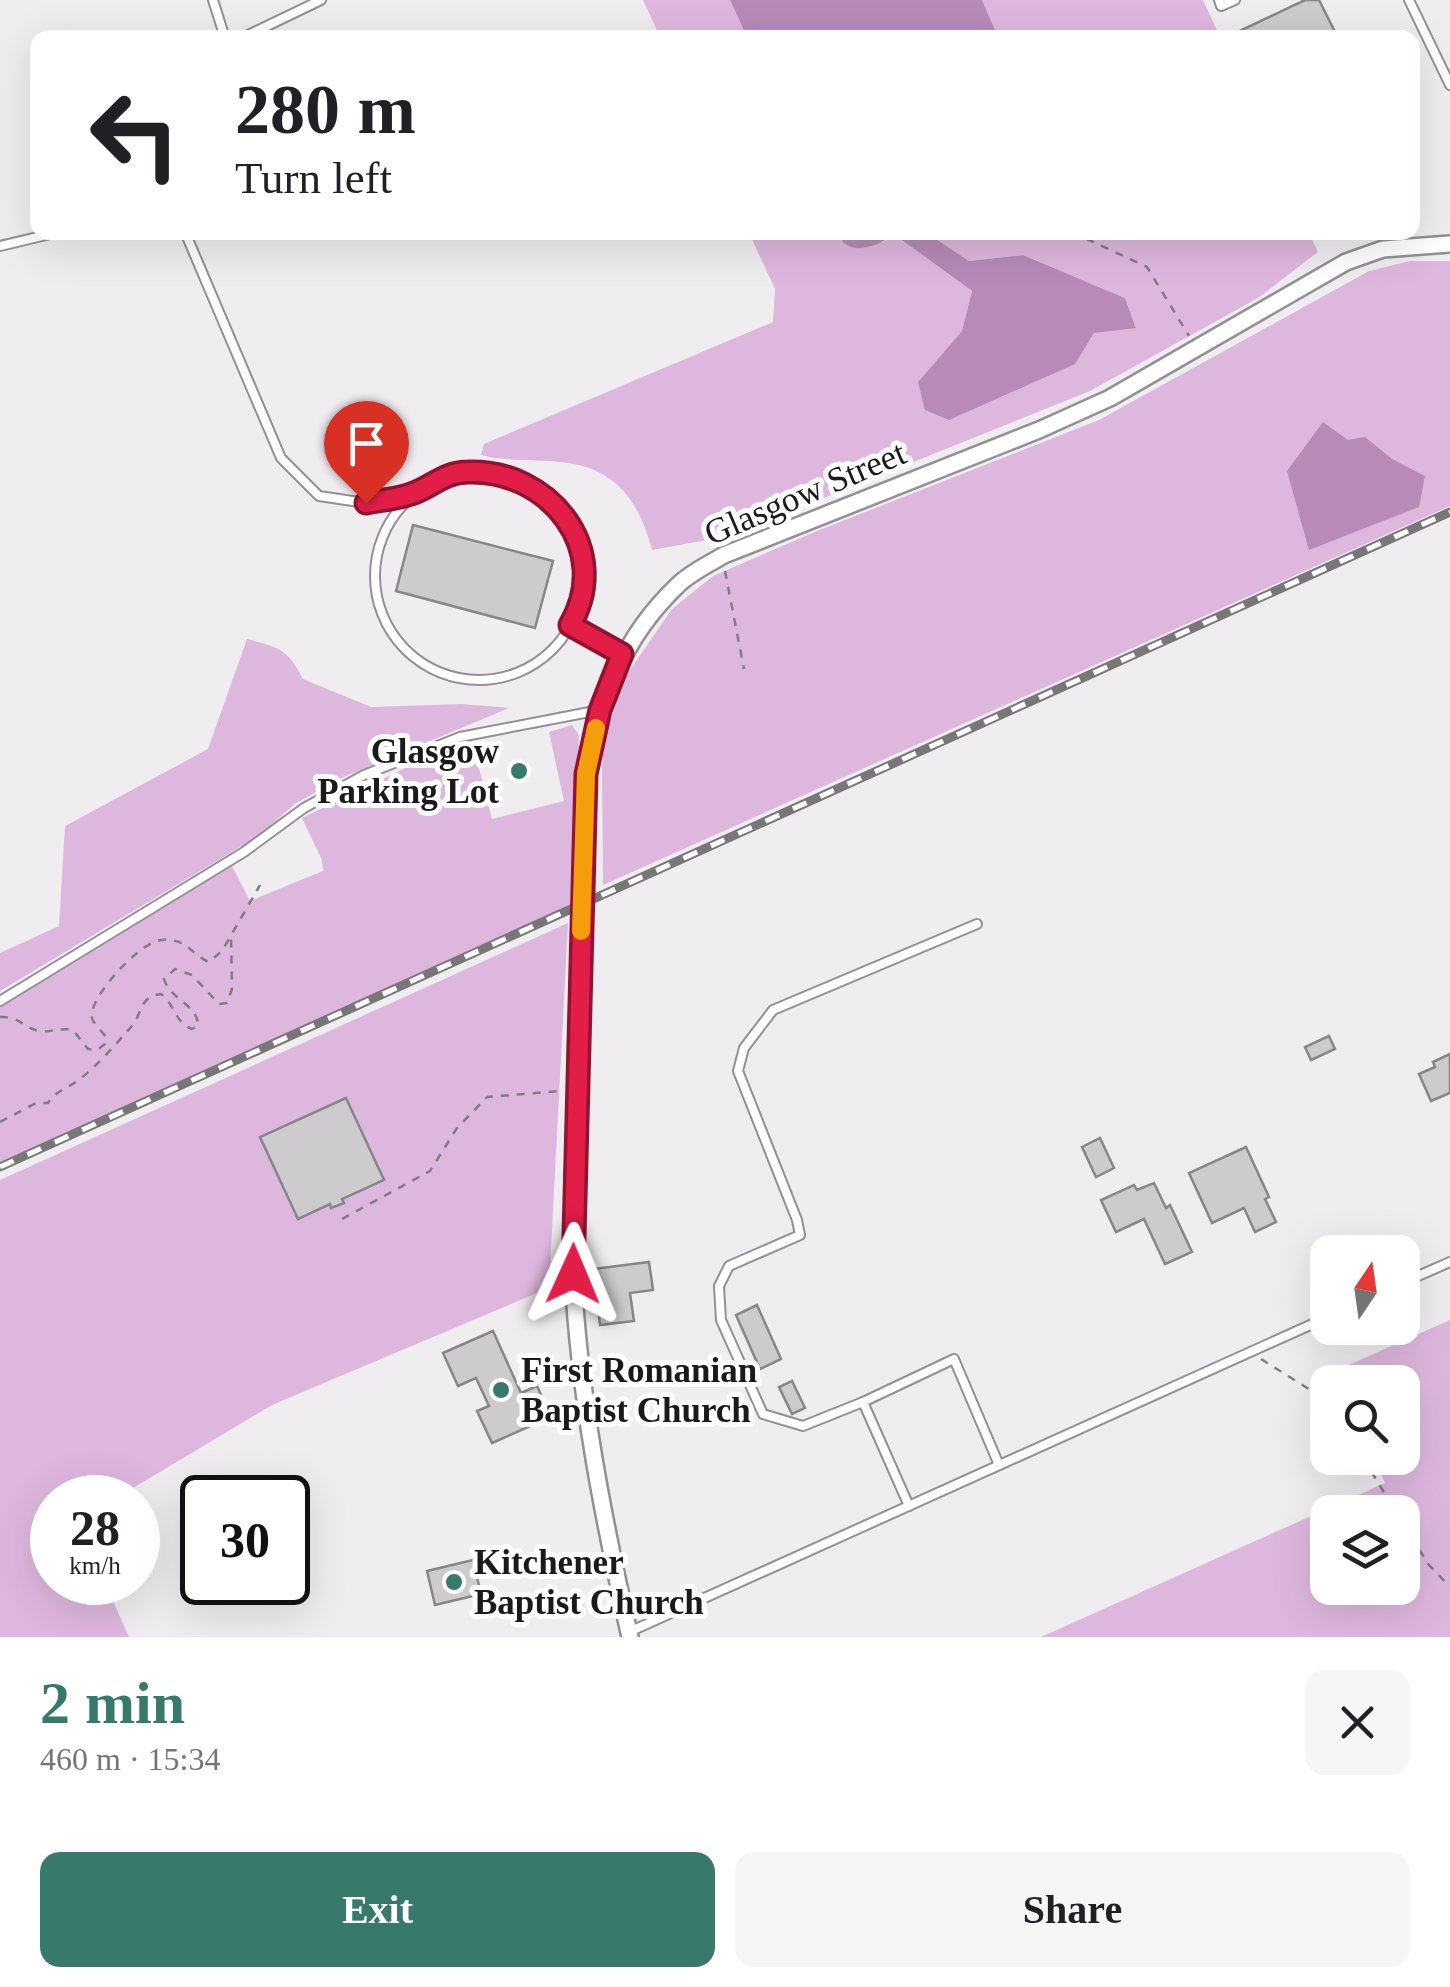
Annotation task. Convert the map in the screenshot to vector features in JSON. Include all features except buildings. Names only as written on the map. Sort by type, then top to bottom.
[{"type":"street","name":"Glasgow Street","points":[[629,1634],[576,1335],[573,1274],[586,774],[600,710],[622,654],[680,583],[724,555],[1110,398],[1346,262],[1383,250],[1450,244]]},
{"type":"lane","points":[[213,0],[222,30]]},
{"type":"lane","points":[[259,30],[321,0]]},
{"type":"lane","points":[[1218,0],[1221,6],[1234,0]]},
{"type":"lane","points":[[1409,0],[1450,85]]},
{"type":"lane","points":[[0,246],[30,239]]},
{"type":"lane","points":[[188,240],[281,458],[319,496],[366,503],[416,493]]},
{"type":"lane","points":[[464,472],[500,472],[534,486],[561,510],[578,541],[584,577],[578,612],[570,625],[559,644],[534,665],[504,678],[470,681],[438,673],[410,656],[382,616],[373,568],[381,535],[400,504],[429,482],[464,472]]},
{"type":"lane","points":[[570,625],[622,654]]},
{"type":"lane","points":[[0,1000],[244,852],[304,808],[364,775],[460,737],[600,710]]},
{"type":"lane","points":[[977,924],[773,1010],[744,1048],[738,1070],[798,1220],[800,1236],[728,1266],[718,1286],[721,1320],[763,1414],[803,1426],[954,1360],[999,1465]]},
{"type":"lane","points":[[1420,1275],[1450,1262]]},
{"type":"lane","points":[[629,1634],[1310,1325]]},
{"type":"lane","points":[[864,1402],[908,1506]]},
{"type":"path","points":[[1089,240],[1147,267],[1197,349]]},
{"type":"path","points":[[724,555],[730,612],[738,630],[744,670]]},
{"type":"path","points":[[0,1017],[16,1018],[38,1031],[62,1027],[73,1030],[88,1048],[97,1050],[105,1044],[106,1037],[94,1023],[92,1008],[122,965],[138,949],[156,940],[175,940],[209,962],[222,951],[260,885]]},
{"type":"path","points":[[0,1122],[36,1103],[48,1102],[80,1079],[135,1024],[140,1006],[153,995],[160,994],[169,1000],[184,1026],[198,1026],[194,1011],[167,988],[164,979],[175,969],[192,975],[219,1004],[226,1003],[232,989],[231,936]]},
{"type":"path","points":[[342,1219],[430,1172],[457,1128],[487,1097],[578,1090]]},
{"type":"path","points":[[1249,1352],[1310,1390]]},
{"type":"path","points":[[1420,1552],[1450,1587]]},
{"type":"shaded area","points":[[643,0],[730,0],[744,30],[657,30]]},
{"type":"shaded area","points":[[730,0],[982,0],[995,30],[744,30]]},
{"type":"shaded area","points":[[982,0],[1203,0],[1217,30],[995,30]]},
{"type":"shaded area","points":[[752,240],[902,240],[972,291],[962,331],[918,382],[1074,364],[1094,333],[1136,327],[1125,298],[1023,255],[969,261],[938,240],[1312,240],[1318,252],[1258,298],[1090,391],[729,536],[652,550],[635,507],[604,475],[574,464],[481,455],[484,444],[773,322],[775,289]]},
{"type":"shaded area","points":[[841,240],[884,240],[863,248]]},
{"type":"shaded area","points":[[902,240],[938,240],[969,261],[1023,255],[1125,298],[1136,328],[1094,333],[1075,364],[949,420],[925,410],[918,382],[962,331],[972,291]]},
{"type":"shaded area","points":[[1410,261],[1450,261],[1450,506],[603,885],[602,767],[605,737],[623,680],[672,609],[713,576],[1099,420],[1369,271]]},
{"type":"shaded area","points":[[1323,422],[1348,440],[1365,437],[1392,459],[1425,476],[1419,507],[1309,550],[1287,471]]},
{"type":"shaded area","points":[[247,639],[281,651],[303,679],[371,707],[462,704],[509,708],[344,777],[296,803],[257,837],[0,991],[0,953],[59,926],[65,826],[208,749]]},
{"type":"shaded area","points":[[572,725],[579,735],[573,904],[0,1162],[0,1006],[232,866],[250,901],[323,871],[322,860],[302,818],[453,745],[472,741],[492,819],[564,801],[549,732]]},
{"type":"shaded area","points":[[568,923],[549,1288],[272,1405],[155,1475],[30,1475],[30,1605],[115,1605],[129,1637],[0,1637],[0,1180]]},
{"type":"shaded area","points":[[1450,1320],[1450,1637],[1041,1637],[1310,1517],[1310,1605],[1420,1605],[1420,1495],[1358,1495],[1385,1483],[1381,1475],[1420,1475],[1420,1365],[1349,1365],[1394,1345],[1420,1345],[1420,1333]]},
{"type":"railway","points":[[0,1167],[1450,512]]},
{"type":"slow traffic","points":[[581,931],[586,774],[596,728]]},
{"type":"place","name":"Glasgow Parking Lot","points":[[519,771]]},
{"type":"place","name":"First Romanian Baptist Church","points":[[501,1390]]},
{"type":"place","name":"Kitchener Baptist Church","points":[[454,1582]]},
{"type":"route","points":[[366,503],[416,493],[429,482],[464,472],[500,472],[534,486],[561,510],[578,541],[584,577],[578,612],[570,625],[622,654],[600,710],[586,774],[573,1274]]}]
